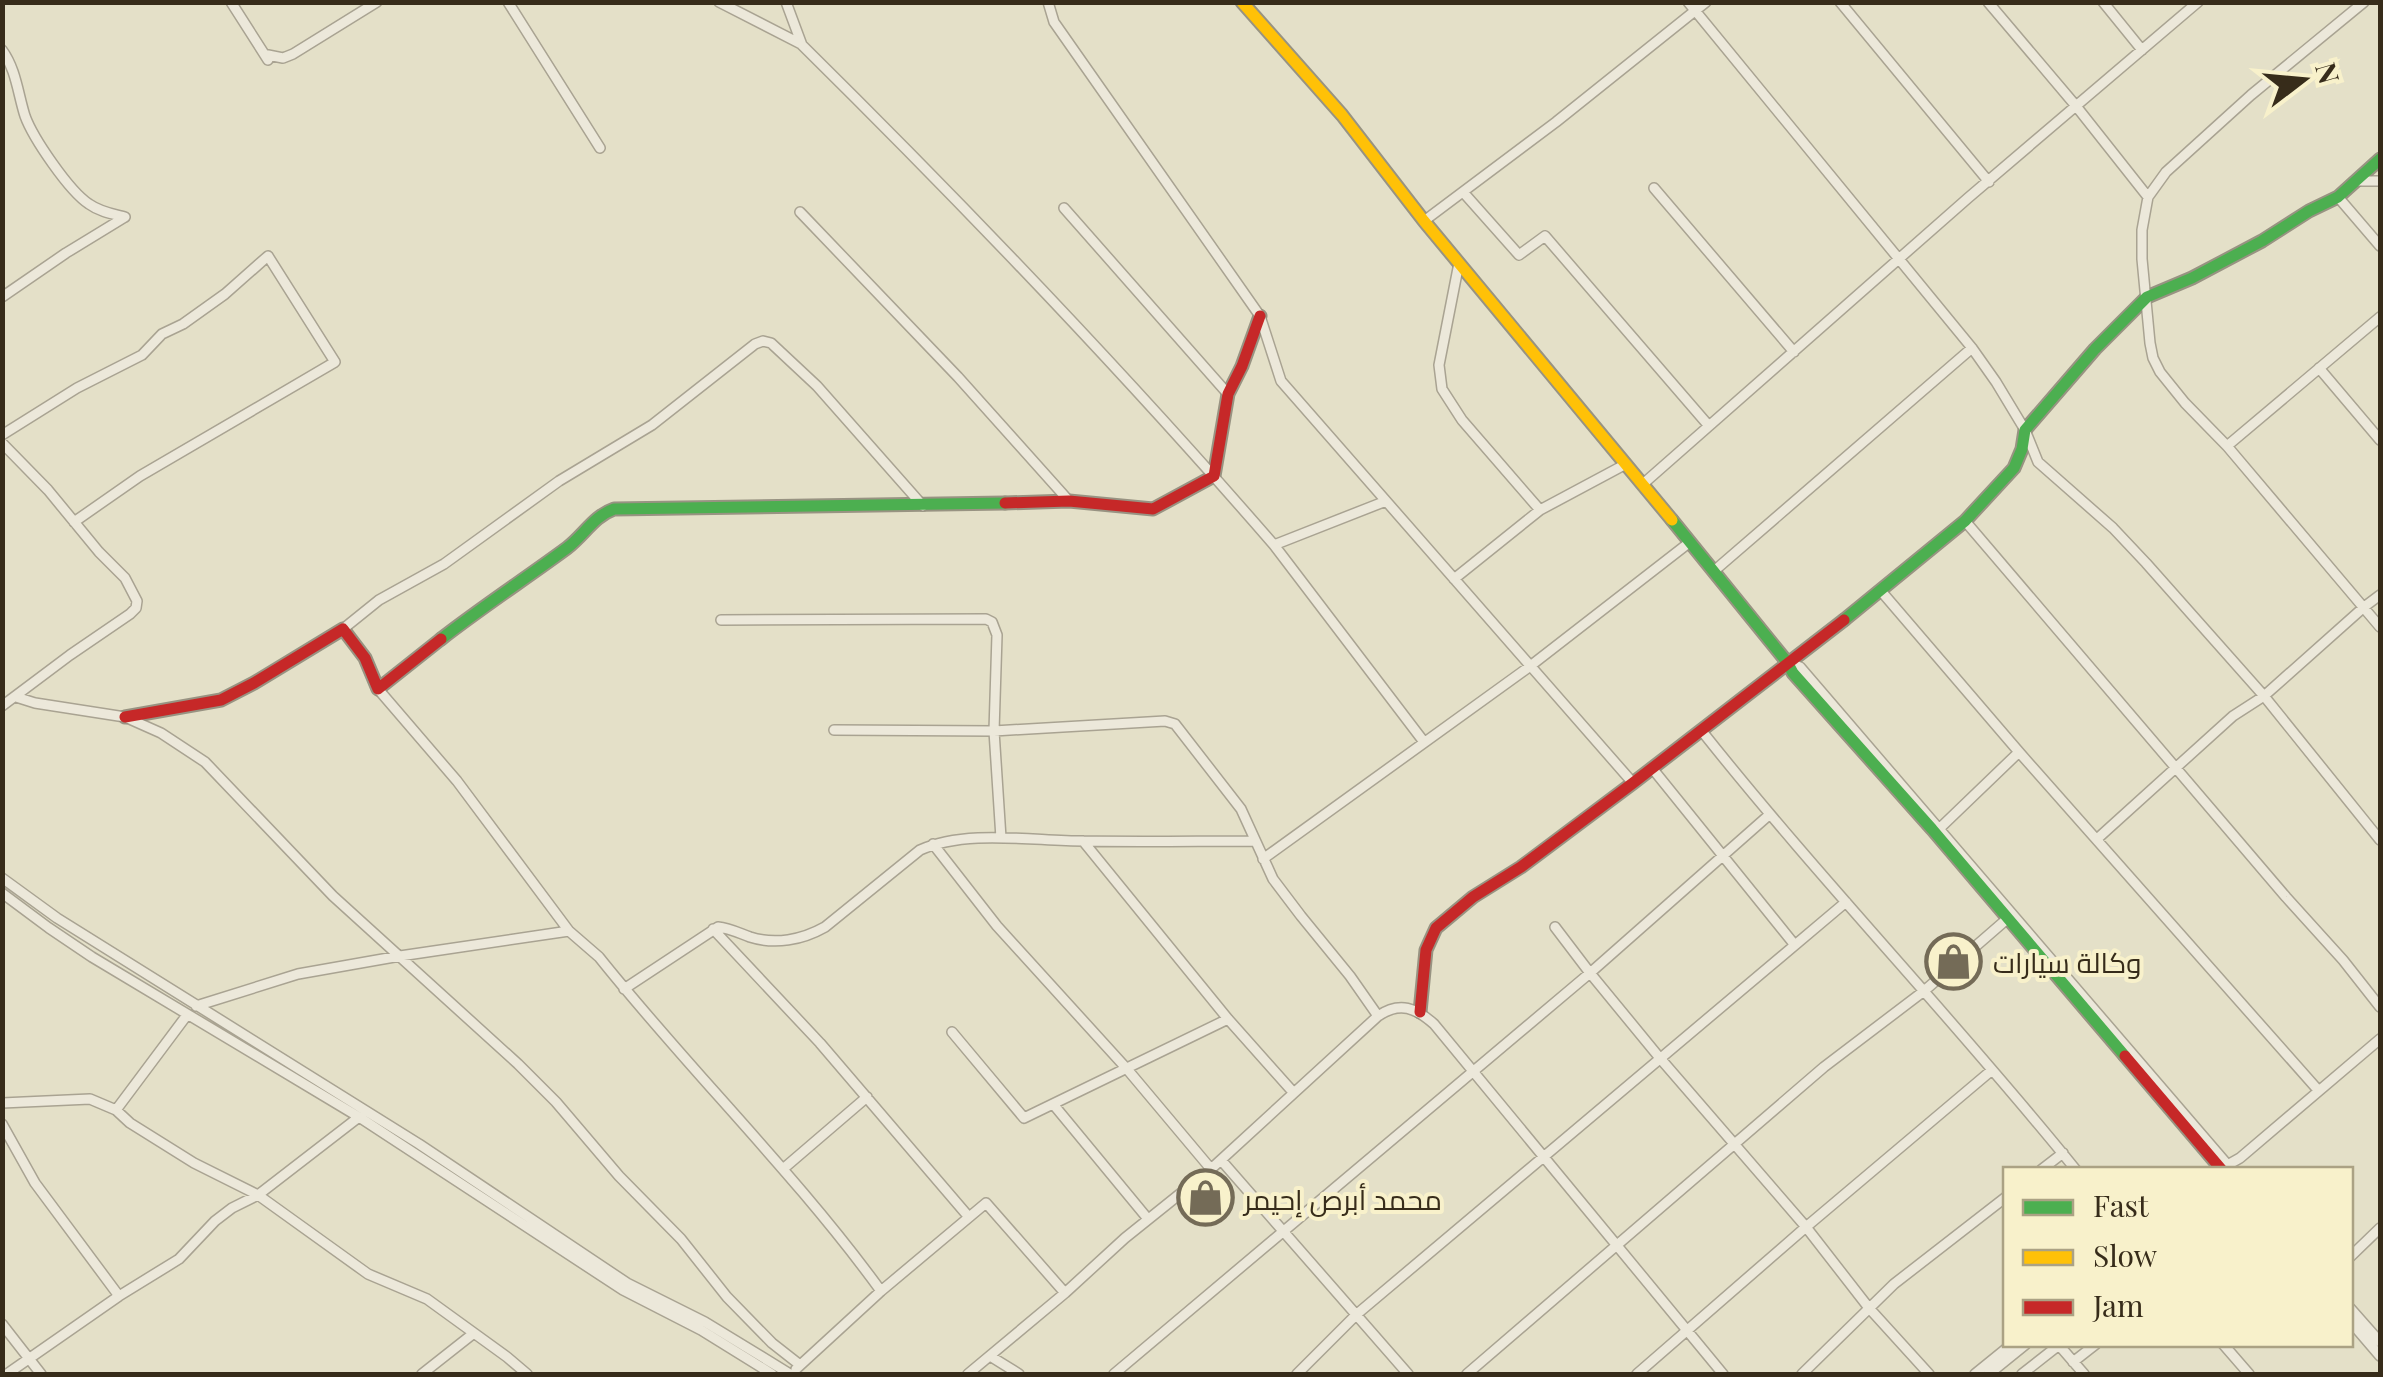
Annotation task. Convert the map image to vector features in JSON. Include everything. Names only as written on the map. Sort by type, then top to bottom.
[{"type":"street","points":[[231,2],[268,60],[268,54],[283,58],[293,54],[373,4]]},
{"type":"street","points":[[508,2],[600,148]]},
{"type":"street","points":[[718,2],[802,45]]},
{"type":"street","points":[[786,2],[802,45],[1038,286],[1214,476],[1274,545],[1424,742]]},
{"type":"street","points":[[1048,2],[1054,22],[1260,316],[1280,382],[1633,783]]},
{"type":"street","points":[[1242,2],[1342,116],[1458,263],[1714,571],[1793,674],[2226,1167]]},
{"type":"street","points":[[1688,2],[1972,348],[2025,430],[2038,462],[2113,528],[2264,696],[2380,840]]},
{"type":"street","points":[[1424,221],[1706,2]]},
{"type":"street","points":[[1840,2],[1989,182]]},
{"type":"street","points":[[1988,2],[2148,197]]},
{"type":"street","points":[[2103,2],[2142,50]]},
{"type":"street","points":[[1643,484],[2198,2]]},
{"type":"street","points":[[2364,2],[2166,172],[2148,197],[2142,259],[2150,343],[2160,372],[2380,627]]},
{"type":"street","points":[[2,50],[16,81],[26,119],[62,174],[88,204],[125,217],[2,296]]},
{"type":"street","points":[[1420,1012],[1426,950],[1436,928],[1633,783],[1965,521],[2014,468],[2025,430],[2095,349],[2147,298],[2262,241],[2338,197],[2380,159]]},
{"type":"street","points":[[2357,180],[2380,180]]},
{"type":"street","points":[[1654,188],[1794,352]]},
{"type":"street","points":[[1463,192],[1519,255],[1545,236],[1709,426]]},
{"type":"street","points":[[2338,197],[2380,246]]},
{"type":"street","points":[[1064,208],[1228,394]]},
{"type":"street","points":[[800,212],[958,377],[1069,501]]},
{"type":"street","points":[[2,435],[76,388],[142,355],[162,334],[225,294],[268,256],[335,362],[123,486],[74,522]]},
{"type":"street","points":[[1458,263],[1439,365],[1442,388],[1462,420],[1540,510]]},
{"type":"street","points":[[1214,476],[1228,394],[1260,316]]},
{"type":"street","points":[[2227,446],[2380,317]]},
{"type":"street","points":[[125,717],[221,700],[254,683],[343,629],[379,600],[444,564],[559,481],[652,425],[763,341],[771,343],[816,386],[924,506]]},
{"type":"street","points":[[1714,571],[1972,348]]},
{"type":"street","points":[[2319,368],[2380,440]]},
{"type":"street","points":[[2,442],[125,578],[137,601],[136,608],[2,706]]},
{"type":"street","points":[[1454,579],[1540,510],[1626,464]]},
{"type":"street","points":[[378,689],[480,609],[571,545],[602,513],[614,509],[1069,501],[1154,510],[1214,476]]},
{"type":"street","points":[[1274,545],[1386,501]]},
{"type":"street","points":[[1965,521],[2380,1007]]},
{"type":"street","points":[[1263,859],[1529,666],[1690,542]]},
{"type":"street","points":[[1881,591],[2318,1090]]},
{"type":"street","points":[[2097,839],[2234,716],[2264,696],[2380,595]]},
{"type":"street","points":[[721,620],[992,622],[996,635],[994,732],[1001,838]]},
{"type":"street","points":[[343,629],[365,658],[378,689],[457,781],[570,931],[599,958],[783,1169],[881,1291]]},
{"type":"street","points":[[1787,662],[1800,667],[2226,1167]]},
{"type":"street","points":[[16,697],[125,717],[161,733],[205,762],[333,896],[556,1102],[618,1176],[681,1240],[727,1298],[800,1365]]},
{"type":"street","points":[[834,730],[994,732],[1170,722],[1180,727],[1241,809],[1273,879],[1378,1016]]},
{"type":"street","points":[[1701,730],[1769,815],[2074,1167]]},
{"type":"street","points":[[1940,828],[2019,752]]},
{"type":"street","points":[[1652,768],[1794,944]]},
{"type":"street","points":[[1114,1374],[1590,974],[1769,815]]},
{"type":"street","points":[[624,989],[712,929],[723,927],[768,941],[814,933],[920,850],[951,840],[1255,841]]},
{"type":"street","points":[[1083,842],[1293,1092]]},
{"type":"street","points":[[934,844],[997,926],[1211,1169]]},
{"type":"street","points":[[2,878],[58,918],[419,1144],[627,1282],[705,1322],[790,1374],[881,1291],[986,1204],[1065,1293]]},
{"type":"street","points":[[4,894],[78,947],[359,1117],[622,1290],[701,1330],[772,1374]]},
{"type":"street","points":[[1297,1374],[1357,1314],[1846,902]]},
{"type":"street","points":[[1467,1374],[1824,1067],[1924,991],[2007,919]]},
{"type":"street","points":[[1555,927],[1659,1057],[1928,1374]]},
{"type":"street","points":[[712,929],[867,1097],[968,1216]]},
{"type":"street","points":[[196,1006],[298,974],[570,931]]},
{"type":"street","points":[[968,1374],[1211,1169],[1378,1016],[1386,1010],[1407,1008],[1420,1012],[1434,1024],[1723,1374]]},
{"type":"street","points":[[116,1110],[187,1015]]},
{"type":"street","points":[[952,1032],[1024,1118],[1228,1019]]},
{"type":"street","points":[[2228,1167],[2380,1039]]},
{"type":"street","points":[[1637,1374],[1992,1070]]},
{"type":"street","points":[[783,1169],[867,1097]]},
{"type":"street","points":[[2,1103],[90,1099],[116,1110],[194,1163],[258,1196],[368,1274],[426,1300],[527,1374]]},
{"type":"street","points":[[1054,1104],[1148,1220]]},
{"type":"street","points":[[7,1374],[179,1259],[215,1221],[258,1196],[359,1117]]},
{"type":"street","points":[[2,1124],[36,1183],[119,1296]]},
{"type":"street","points":[[2045,1167],[2062,1153]]},
{"type":"street","points":[[1220,1160],[1408,1374]]},
{"type":"street","points":[[1802,1374],[1919,1263],[2003,1199]]},
{"type":"street","points":[[2353,1254],[2380,1228]]},
{"type":"street","points":[[2353,1311],[2380,1342]]},
{"type":"street","points":[[2,1324],[41,1374]]},
{"type":"street","points":[[2353,1324],[2380,1356]]},
{"type":"street","points":[[422,1374],[474,1333]]},
{"type":"street","points":[[1975,1374],[2008,1347]]},
{"type":"street","points":[[1990,1374],[2022,1347]]},
{"type":"street","points":[[2022,1374],[2056,1347]]},
{"type":"street","points":[[2060,1347],[2084,1374]]},
{"type":"street","points":[[2074,1362],[2092,1347]]},
{"type":"street","points":[[2226,1347],[2249,1374]]},
{"type":"street","points":[[990,1356],[1019,1374]]},
{"type":"traffic: fast","points":[[1844,620],[1965,521],[2014,468],[2025,430],[2095,349],[2147,297],[2192,278],[2338,197],[2380,159]]},
{"type":"traffic: fast","points":[[441,639],[614,509],[1005,503]]},
{"type":"traffic: fast","points":[[1672,520],[1793,673],[2125,1056]]},
{"type":"traffic: slow","points":[[1242,2],[1342,115],[1424,221],[1672,520]]},
{"type":"traffic: jam","points":[[1005,503],[1069,501],[1153,509],[1214,476],[1228,394],[1260,316]]},
{"type":"traffic: jam","points":[[1420,1012],[1426,950],[1436,928],[1844,620]]},
{"type":"traffic: jam","points":[[125,717],[221,700],[343,629],[365,658],[378,689],[441,639]]},
{"type":"traffic: jam","points":[[2125,1056],[2219,1167]]},
{"type":"place","name":"وكالة سيارات","points":[[1954,961]]},
{"type":"place","name":"محمد أبرص إحيمر","points":[[1205,1198]]}]
